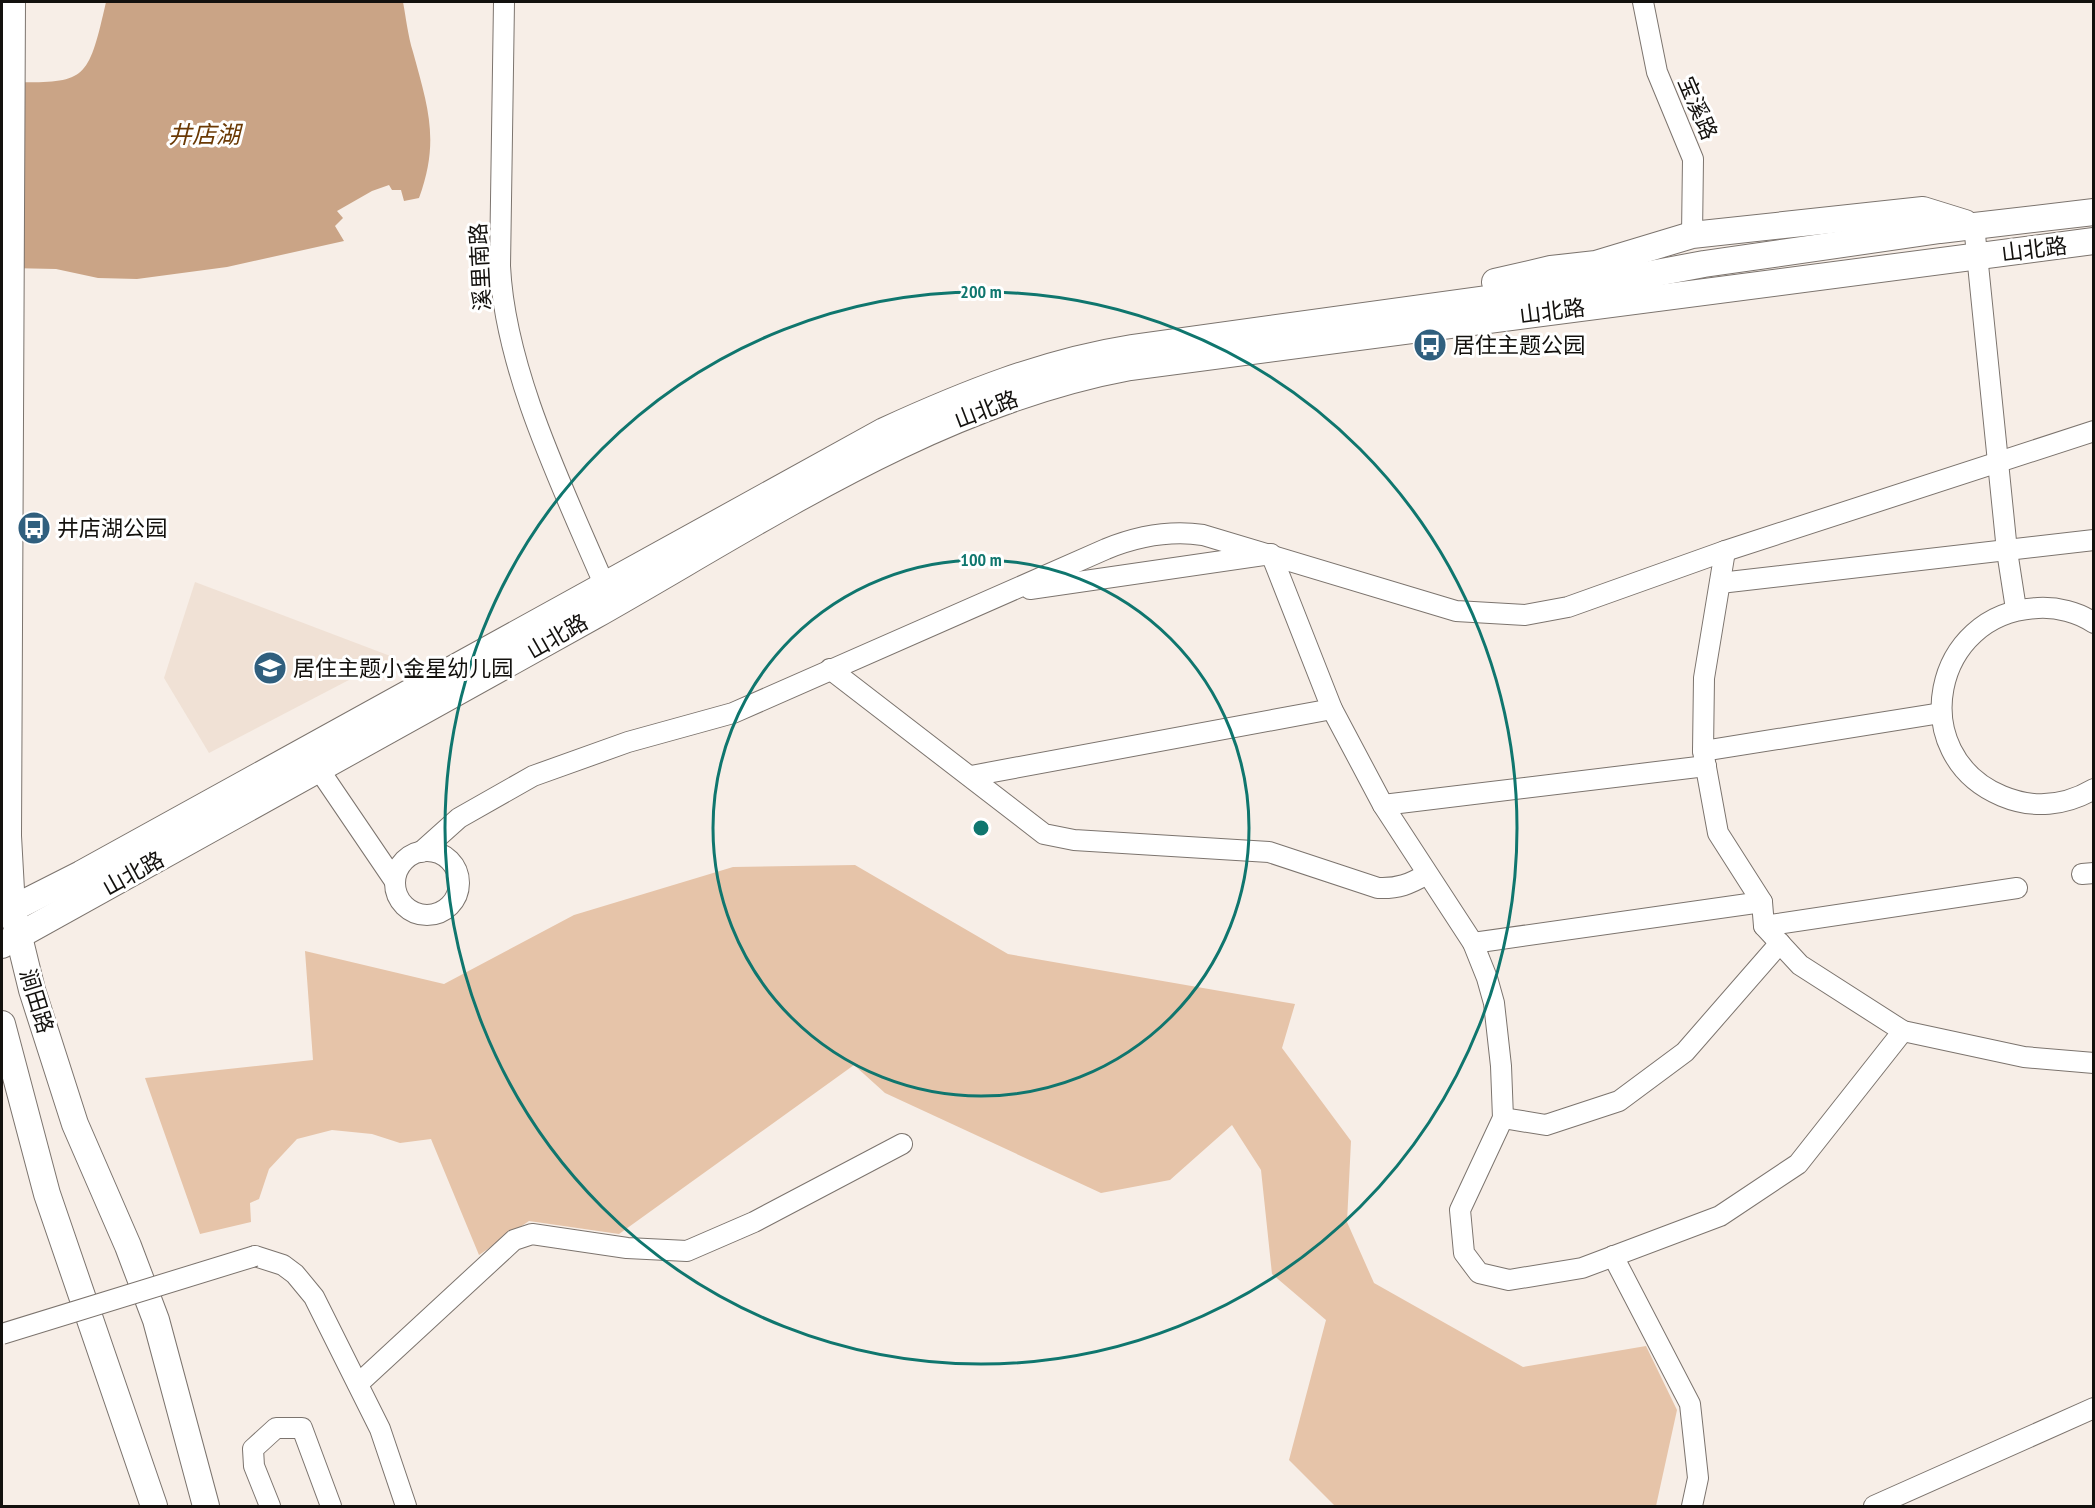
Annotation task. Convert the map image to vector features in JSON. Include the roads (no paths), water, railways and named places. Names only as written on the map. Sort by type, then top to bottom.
[{"type":"main road","name":"涧田路","points":[[12,2],[7,911],[10,941],[75,1124],[128,1246],[156,1320],[206,1506]]},
{"type":"main road","points":[[1352,316],[1551,269],[1596,264],[1692,235],[1923,210],[1974,225]]},
{"type":"main road","name":"山北路","points":[[7,911],[81,874],[884,431],[1005,379],[1068,360],[1111,351],[1603,283],[1704,264],[1974,225],[2094,212]]},
{"type":"main road","name":"山北路","points":[[10,941],[320,771],[832,481],[956,420],[1042,389],[1130,367],[2094,241]]},
{"type":"main road","name":"涧田路","points":[[2,1024],[47,1194],[154,1506]]},
{"type":"street","name":"溪里南路","points":[[504,2],[500,266],[502,302],[540,433],[604,584]]},
{"type":"street","name":"宝溪路","points":[[1643,2],[1657,72],[1693,159],[1692,235]]},
{"type":"street","points":[[1974,225],[2000,462],[2007,551],[2016,609]]},
{"type":"street","points":[[394,880],[403,861],[421,852],[459,818],[533,776],[628,742],[733,713],[1005,592],[1106,549],[1148,535],[1194,534],[1271,554],[1436,606],[1456,611],[1507,615],[1569,607],[1725,551],[2094,431]]},
{"type":"street","points":[[1720,583],[2094,540]]},
{"type":"street","points":[[1725,551],[1704,678],[1701,722],[1704,759],[1718,833],[1762,902],[1764,926],[1800,965],[1903,1031],[2024,1057],[2094,1063]]},
{"type":"street","points":[[1005,592],[1271,554]]},
{"type":"street","points":[[1271,554],[1332,709],[1383,805],[1473,942],[1494,1003],[1501,1066],[1503,1118],[1460,1210],[1464,1253],[1479,1273],[1509,1280],[1582,1268],[1720,1216],[1798,1164],[1903,1031]]},
{"type":"street","points":[[2094,623],[2084,616],[2052,607],[2016,609],[1993,618],[1971,635],[1954,656],[1943,682],[1941,714],[1947,741],[1962,768],[1986,790],[2016,802],[2048,805],[2079,798],[2094,789]]},
{"type":"street","points":[[830,669],[971,777],[1033,828],[1057,838],[1269,852],[1378,888],[1392,889],[1408,885],[1427,874]]},
{"type":"street","points":[[971,777],[1332,709]]},
{"type":"street","points":[[1383,805],[1704,759],[1941,714]]},
{"type":"street","points":[[320,771],[394,880],[399,900],[416,913],[437,913],[446,908],[458,891],[456,870],[441,855],[421,852]]},
{"type":"street","points":[[1764,926],[2017,888]]},
{"type":"street","points":[[1473,942],[1762,902]]},
{"type":"street","points":[[1503,1118],[1546,1125],[1619,1101],[1685,1052],[1780,943]]},
{"type":"street","points":[[358,1384],[514,1240],[532,1234],[627,1248],[687,1251],[754,1222],[902,1144]]},
{"type":"street","points":[[2,1334],[255,1256],[283,1266],[305,1284],[358,1384],[380,1429],[406,1506]]},
{"type":"street","points":[[1613,1256],[1690,1404],[1698,1478],[1692,1506]]},
{"type":"street","points":[[1874,1506],[2094,1408]]},
{"type":"street","points":[[270,1506],[254,1466],[253,1449],[276,1428],[302,1428],[331,1506]]},
{"type":"water","name":"井店湖","points":[[106,2],[403,2],[430,124],[429,159],[419,198],[404,201],[401,190],[392,190],[389,185],[372,191],[337,211],[343,218],[335,226],[344,241],[227,267],[137,279],[98,278],[56,269],[9,268],[2,82],[51,82],[67,79],[78,73],[87,64],[94,50]]},
{"type":"place","name":"居住主题公园","points":[[1430,345]]},
{"type":"place","name":"井店湖公园","points":[[34,528]]},
{"type":"place","name":"居住主题小金星幼儿园","points":[[270,668]]}]
